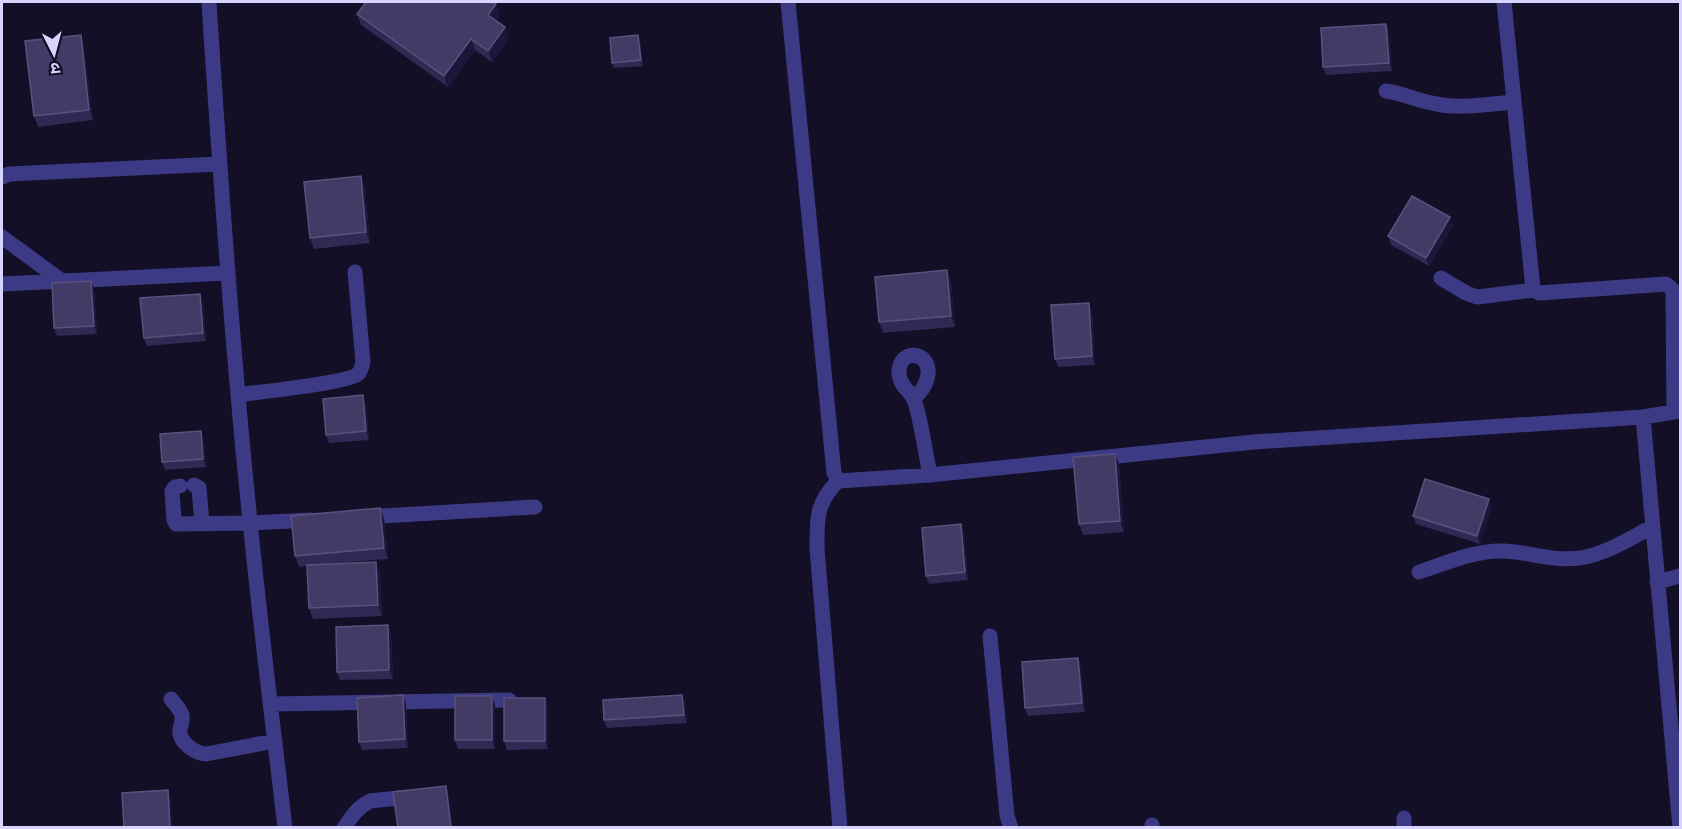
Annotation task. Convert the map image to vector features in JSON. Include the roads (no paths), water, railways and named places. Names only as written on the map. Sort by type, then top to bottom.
[{"type":"street","points":[[209,2],[219,164],[238,395],[250,523],[285,828]]},
{"type":"street","points":[[788,2],[834,473],[838,481]]},
{"type":"street","points":[[1504,2],[1534,290]]},
{"type":"street","points":[[1386,90],[1443,105],[1471,106],[1514,102]]},
{"type":"street","points":[[2,177],[9,174],[219,164]]},
{"type":"street","points":[[2,237],[62,281]]},
{"type":"street","points":[[238,395],[338,381],[357,375],[363,362],[355,272]]},
{"type":"street","points":[[2,284],[228,273]]},
{"type":"street","points":[[840,828],[817,548],[820,506],[826,492],[838,481],[930,475],[1254,442],[1642,417],[1677,411],[1673,293],[1666,284],[1539,293],[1534,290],[1477,297],[1441,278]]},
{"type":"street","points":[[914,398],[930,475]]},
{"type":"street","points":[[1642,417],[1680,828]]},
{"type":"street","points":[[202,524],[198,486],[175,487],[172,491],[175,524],[202,524],[250,523],[321,519]]},
{"type":"street","points":[[345,518],[535,507]]},
{"type":"street","points":[[1419,572],[1459,559],[1496,551],[1555,559],[1583,558],[1599,553],[1652,526]]},
{"type":"street","points":[[1657,582],[1680,576]]},
{"type":"street","points":[[990,636],[1007,816],[1011,828]]},
{"type":"street","points":[[171,699],[182,715],[181,735],[196,752],[206,754],[275,741]]},
{"type":"street","points":[[271,704],[509,700]]},
{"type":"street","points":[[344,828],[353,814],[370,801],[408,797]]}]
